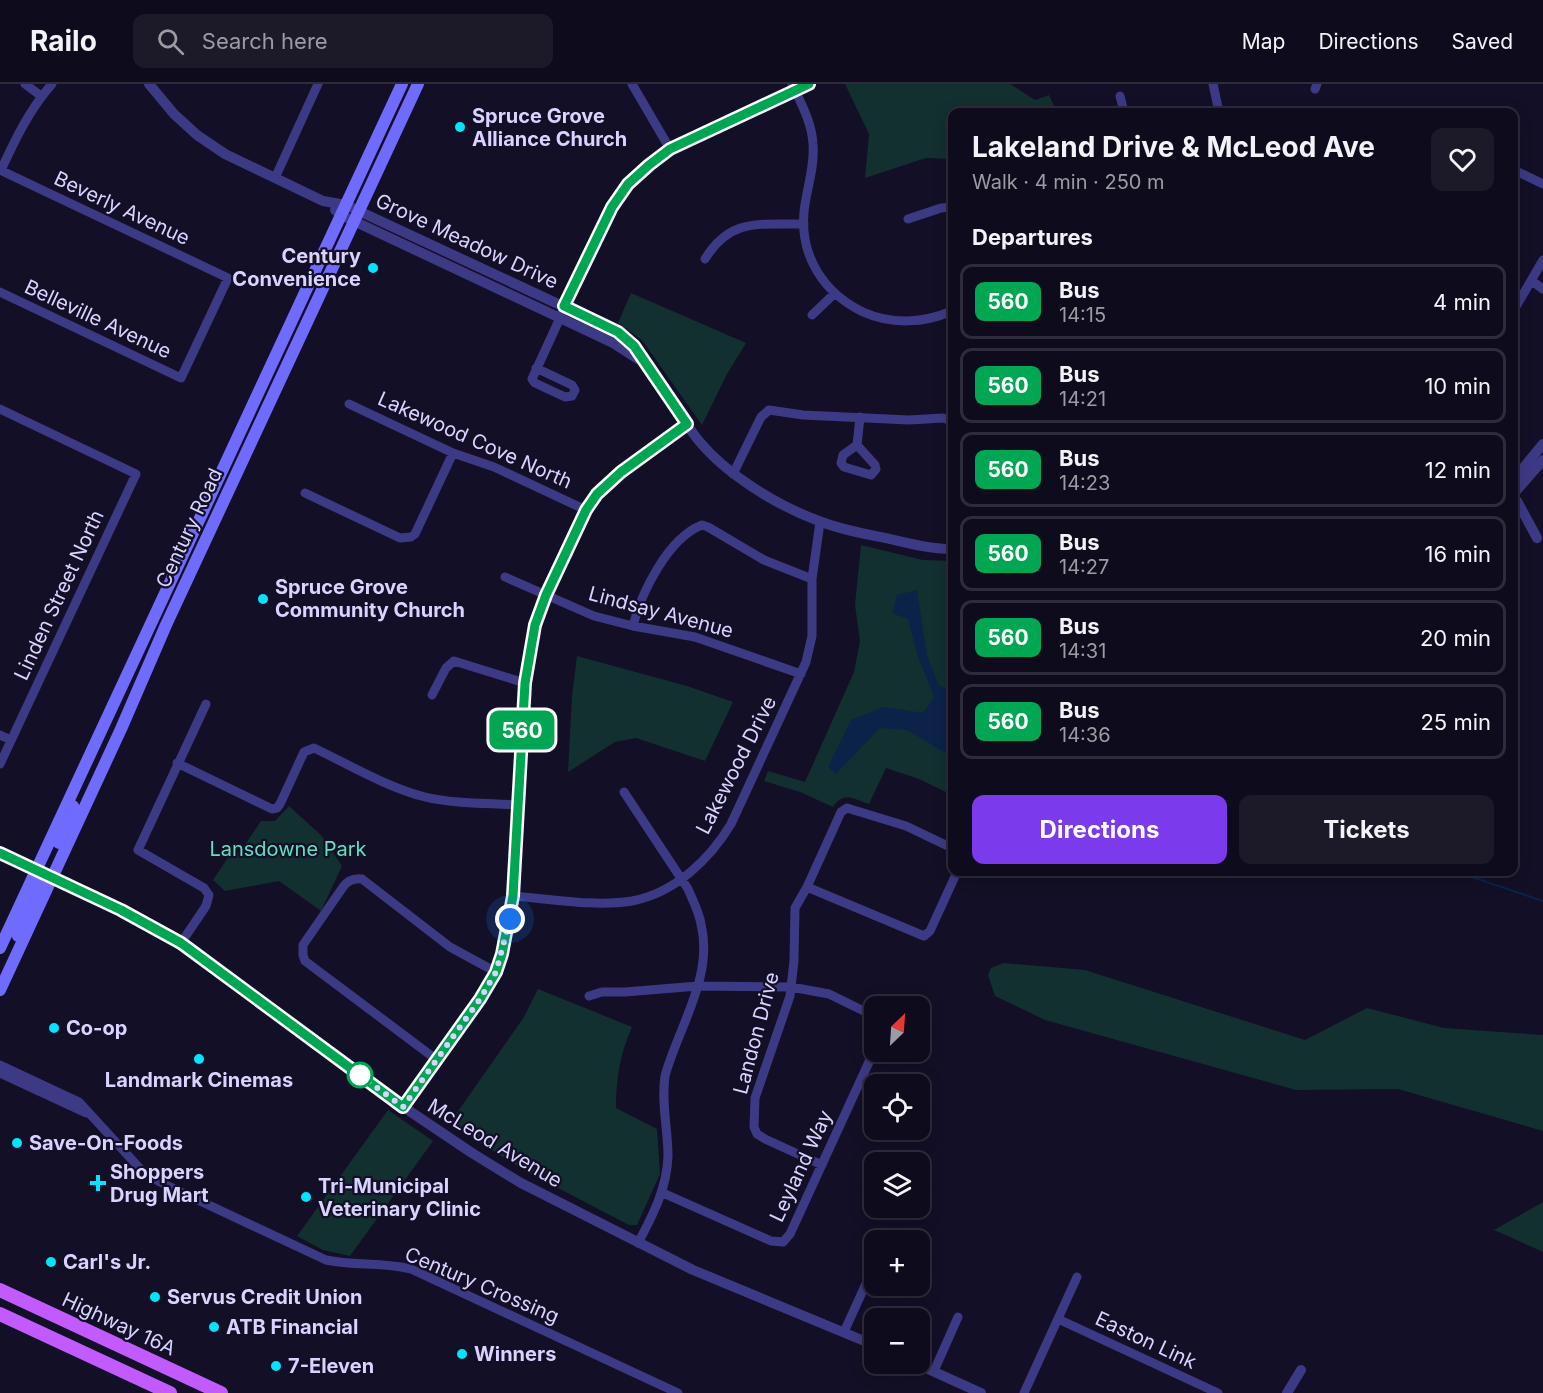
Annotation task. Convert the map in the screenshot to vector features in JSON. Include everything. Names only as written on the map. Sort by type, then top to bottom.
[{"type":"main road","name":"Century Road","points":[[0,948],[402,84]]},
{"type":"main road","name":"Century Road","points":[[0,990],[121,729],[166,625],[418,84]]},
{"type":"main road","points":[[52,878],[50,869],[52,859],[64,833],[94,746]]},
{"type":"main road","points":[[18,952],[18,935],[39,881],[36,870]]},
{"type":"main road","name":"Highway 16A","points":[[0,1290],[222,1393]]},
{"type":"main road","name":"Highway 16A","points":[[0,1314],[170,1393]]},
{"type":"street","points":[[25,84],[41,96]]},
{"type":"street","points":[[0,170],[19,131],[41,96],[52,84]]},
{"type":"street","points":[[149,84],[174,114],[197,135],[225,154],[356,216]]},
{"type":"street","points":[[275,178],[318,84]]},
{"type":"street","points":[[632,84],[670,149]]},
{"type":"street","points":[[536,368],[612,207],[628,184],[670,149],[794,87],[809,84]]},
{"type":"street","points":[[1213,84],[1218,108]]},
{"type":"street","points":[[794,87],[810,123],[813,143],[812,167],[804,212],[804,234],[810,258],[824,282],[834,294],[856,308],[870,315],[894,321],[922,320],[948,312]]},
{"type":"street","points":[[1120,96],[1123,108]]},
{"type":"street","name":"Beverly Avenue","points":[[0,170],[228,278],[181,378]]},
{"type":"street","points":[[1518,172],[1543,184]]},
{"type":"street","points":[[908,219],[948,207]]},
{"type":"street","name":"Grove Meadow Drive","points":[[356,216],[564,306],[618,332],[634,346],[645,365],[710,453],[733,474],[797,512],[820,522],[927,547],[948,549]]},
{"type":"street","name":"Grove Meadow Drive","points":[[356,216],[613,343],[645,365]]},
{"type":"street","points":[[705,259],[714,244],[723,236],[742,227],[804,224]]},
{"type":"street","points":[[1518,304],[1543,260]]},
{"type":"street","points":[[1532,281],[1543,289]]},
{"type":"street","name":"Belleville Avenue","points":[[0,292],[181,378]]},
{"type":"street","points":[[812,315],[834,294]]},
{"type":"street","name":"Lakewood Cove North","points":[[349,404],[453,453],[494,467],[586,510]]},
{"type":"street","name":"Linden Street North","points":[[0,410],[136,474],[0,765]]},
{"type":"street","points":[[733,474],[761,417],[769,410],[803,415],[948,420]]},
{"type":"street","points":[[857,445],[860,417]]},
{"type":"street","points":[[403,1107],[480,999],[496,972],[508,929],[513,896],[525,683],[535,625],[546,595],[586,510],[608,483],[687,424]]},
{"type":"street","points":[[1518,490],[1543,444]]},
{"type":"street","points":[[305,493],[400,538],[411,537],[415,534],[453,453]]},
{"type":"street","points":[[1518,492],[1543,460]]},
{"type":"street","points":[[1518,502],[1537,538]]},
{"type":"street","name":"Lakewood Drive","points":[[513,896],[606,903],[633,901],[651,896],[681,878],[707,857],[721,841],[801,674],[812,636],[812,579],[820,522]]},
{"type":"street","points":[[633,626],[638,608],[663,560],[681,540],[702,525],[764,560],[812,579]]},
{"type":"street","name":"Lindsay Avenue","points":[[505,577],[594,616],[633,626],[695,637],[801,674]]},
{"type":"street","points":[[432,695],[446,668],[454,661],[525,683]]},
{"type":"street","points":[[181,943],[206,906],[209,895],[204,888],[138,850],[206,704]]},
{"type":"street","points":[[0,735],[11,740]]},
{"type":"street","points":[[177,763],[272,809],[277,808],[280,804],[304,752],[314,748],[413,793],[448,801],[518,805]]},
{"type":"street","points":[[624,792],[681,878],[696,906],[701,924],[703,949],[698,986],[665,1076],[663,1101],[668,1154],[663,1193],[638,1243]]},
{"type":"street","name":"Landon Drive","points":[[822,1165],[765,1139],[757,1134],[754,1127],[755,1098],[791,987],[795,908],[844,809],[854,809],[906,826],[948,846]]},
{"type":"street","name":"McLeod Avenue","points":[[0,853],[121,910],[181,943],[403,1107],[521,1183],[638,1243],[722,1282],[864,1341]]},
{"type":"street","points":[[807,887],[924,936],[930,931],[955,876]]},
{"type":"street","points":[[437,1060],[305,961],[303,945],[343,886],[351,879],[358,878],[450,947],[496,972]]},
{"type":"street","points":[[589,996],[602,992],[698,986],[791,987],[829,994],[864,1011]]},
{"type":"street","name":"Leyland Way","points":[[663,1193],[771,1241],[783,1242],[790,1234],[869,1062]]},
{"type":"street","name":"Century Crossing","points":[[0,1065],[79,1102],[145,1174],[214,1208],[326,1260],[349,1264],[380,1263],[411,1269],[678,1393]]},
{"type":"street","name":"Century Crossing","points":[[0,1073],[88,1114]]},
{"type":"street","points":[[1024,1393],[1077,1277]]},
{"type":"street","points":[[844,1332],[864,1288]]},
{"type":"street","points":[[933,1371],[958,1317]]},
{"type":"street","name":"Easton Link","points":[[1058,1319],[1218,1393]]},
{"type":"street","points":[[930,1370],[981,1393]]},
{"type":"street","points":[[1287,1393],[1301,1370]]},
{"type":"green space","points":[[845,84],[1010,84],[1035,100],[1049,95],[1055,108],[948,108],[948,159],[926,158],[865,178],[869,134]]},
{"type":"green space","points":[[631,293],[746,343],[727,374],[702,425],[642,340],[618,323]]},
{"type":"green space","points":[[861,545],[923,560],[948,561],[948,793],[919,779],[886,768],[869,804],[845,798],[833,807],[800,792],[764,781],[768,771],[805,782],[854,672],[860,641],[855,605]]},
{"type":"green space","points":[[577,656],[687,686],[733,702],[705,761],[636,738],[615,742],[568,772],[572,696]]},
{"type":"green space","name":"Lansdowne Park","points":[[289,806],[322,836],[342,866],[321,911],[279,881],[225,891],[213,880],[233,850],[240,852],[261,821],[275,821]]},
{"type":"green space","points":[[1003,963],[1085,970],[1305,1040],[1367,1008],[1444,1028],[1543,1035],[1543,1131],[1398,1089],[1296,1090],[1045,1020],[995,996],[988,975],[991,968]]},
{"type":"green space","points":[[538,989],[632,1027],[619,1067],[616,1108],[657,1129],[660,1174],[637,1225],[629,1225],[531,1174],[449,1124],[524,1017]]},
{"type":"green space","points":[[388,1110],[433,1141],[350,1256],[323,1250],[297,1236]]},
{"type":"green space","points":[[1543,1202],[1543,1252],[1494,1230]]},
{"type":"water","points":[[917,590],[927,656],[939,686],[948,689],[948,755],[907,730],[880,728],[836,774],[828,767],[851,720],[884,707],[923,713],[934,697],[918,657],[908,619],[892,613],[897,595]]},
{"type":"waterway","points":[[1469,876],[1543,901]]},
{"type":"bus line","name":"560","points":[[0,853],[121,910],[181,943],[403,1107],[480,999],[496,972],[502,954],[513,896],[525,683],[535,625],[546,595],[586,510],[597,494],[621,472],[687,424],[634,346],[618,332],[564,306],[612,207],[628,184],[670,149],[809,84]]},
{"type":"place","name":"Spruce Grove Alliance Church","points":[[460,127]]},
{"type":"place","name":"Century Convenience","points":[[373,268]]},
{"type":"place","name":"Spruce Grove Community Church","points":[[263,599]]},
{"type":"place","name":"Co-op","points":[[54,1028]]},
{"type":"place","name":"Landmark Cinemas","points":[[199,1059]]},
{"type":"place","name":"Save-On-Foods","points":[[17,1143]]},
{"type":"place","name":"Shoppers Drug Mart","points":[[98,1183]]},
{"type":"place","name":"Tri-Municipal Veterinary Clinic","points":[[306,1197]]},
{"type":"place","name":"Carl's Jr.","points":[[51,1262]]},
{"type":"place","name":"Servus Credit Union","points":[[155,1297]]},
{"type":"place","name":"ATB Financial","points":[[214,1327]]},
{"type":"place","name":"Winners","points":[[462,1354]]},
{"type":"place","name":"7-Eleven","points":[[276,1366]]},
{"type":"route","points":[[360,1075],[403,1107],[480,999],[496,972],[510,919]]}]
